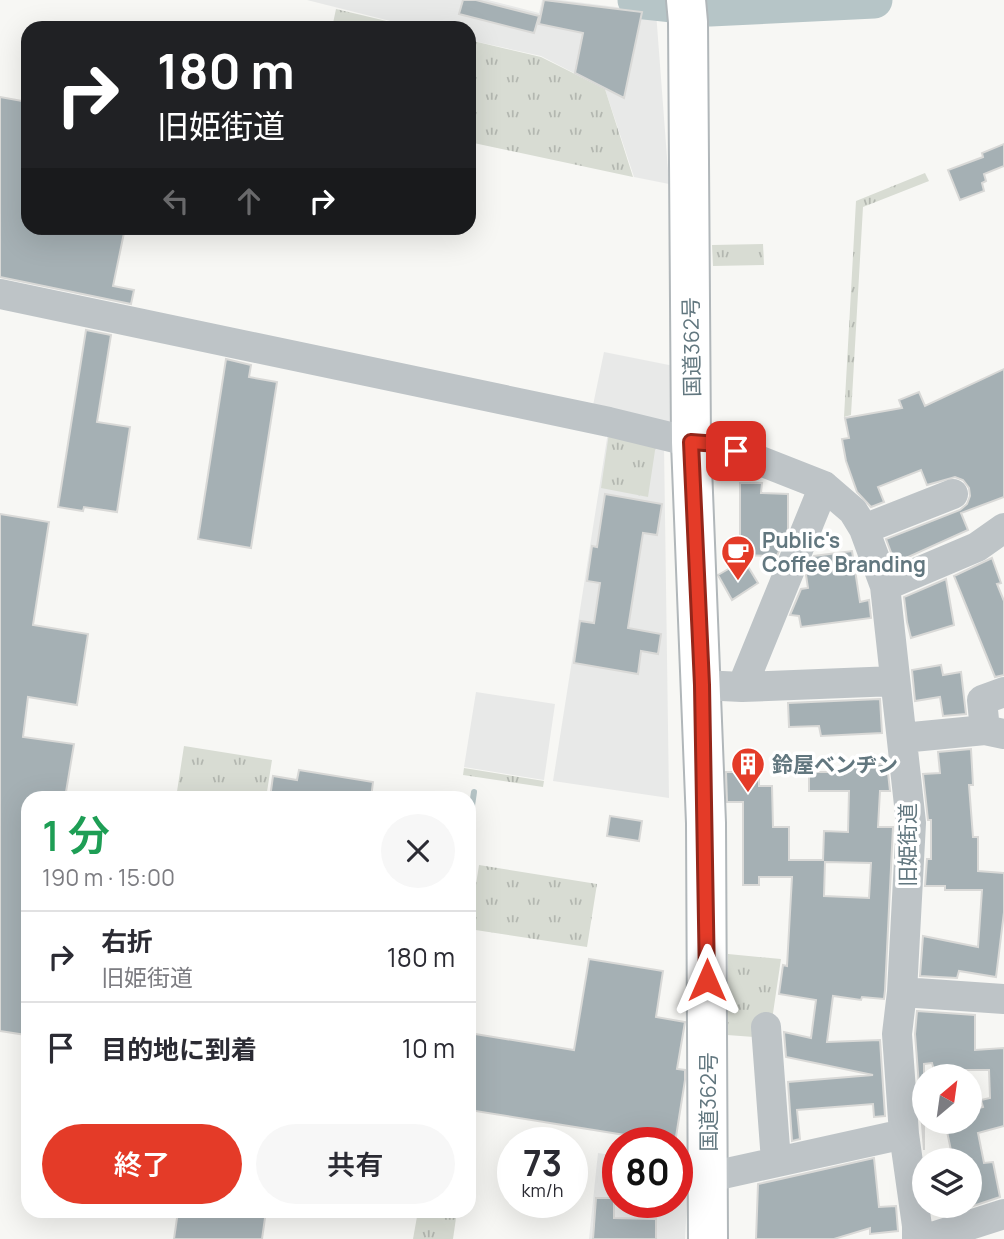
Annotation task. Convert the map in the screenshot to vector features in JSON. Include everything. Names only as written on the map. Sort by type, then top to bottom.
[{"type":"highway","name":"国道362号","points":[[686,7],[691,442],[702,685],[708,1239]]},
{"type":"street","name":"旧姫街道","points":[[0,294],[609,422],[691,442],[718,444],[824,486],[852,511],[864,529],[885,586],[911,823],[902,992],[897,1034],[904,1134],[918,1226],[917,1239]]},
{"type":"street","points":[[742,687],[824,486]]},
{"type":"street","points":[[864,529],[953,494]]},
{"type":"street","points":[[885,586],[977,547],[1004,528]]},
{"type":"street","points":[[702,685],[742,687],[895,681]]},
{"type":"street","points":[[902,738],[995,732],[982,700],[1004,692]]},
{"type":"street","points":[[902,992],[1004,999]]},
{"type":"street","points":[[766,1027],[776,1161]]},
{"type":"street","points":[[709,1177],[904,1134]]},
{"type":"street","points":[[926,1239],[1004,1214]]},
{"type":"shaded area","points":[[307,0],[488,0],[539,13],[542,0],[560,0],[656,12],[669,184],[634,177],[605,89],[541,56],[476,42],[476,21],[390,21]]},
{"type":"shaded area","points":[[604,352],[674,366],[676,428],[592,410]]},
{"type":"shaded area","points":[[608,432],[664,445],[669,798],[553,781]]},
{"type":"shaded area","points":[[476,692],[555,704],[544,780],[464,767]]},
{"type":"shaded area","points":[[598,1153],[602,1154],[602,1218],[686,1218],[685,1239],[589,1239]]},
{"type":"green space","points":[[336,9],[387,21],[333,21]]},
{"type":"green space","points":[[476,42],[541,57],[605,89],[633,177],[476,143]]},
{"type":"green space","points":[[925,173],[929,181],[863,207],[851,415],[844,417],[856,201]]},
{"type":"green space","points":[[763,244],[764,265],[713,266],[712,245]]},
{"type":"green space","points":[[609,433],[656,444],[648,497],[601,488]]},
{"type":"green space","points":[[184,746],[272,760],[267,791],[177,791]]},
{"type":"green space","points":[[464,768],[544,781],[543,787],[463,775]]},
{"type":"green space","points":[[479,865],[597,884],[587,947],[476,930],[476,884]]},
{"type":"green space","points":[[728,954],[781,959],[772,1020],[754,1037],[727,1035]]},
{"type":"green space","points":[[417,1218],[456,1218],[453,1239],[413,1239]]},
{"type":"building","points":[[463,0],[476,0],[539,16],[534,33],[459,14]]},
{"type":"building","points":[[544,0],[642,12],[624,98],[575,73],[583,33],[539,24]]},
{"type":"building","points":[[0,97],[21,101],[21,235],[124,235],[113,286],[134,290],[131,304],[0,277]]},
{"type":"building","points":[[1004,144],[1004,166],[984,174],[984,191],[960,200],[948,170],[983,157],[982,153]]},
{"type":"building","points":[[86,330],[111,335],[97,422],[130,427],[117,512],[84,507],[83,511],[58,507]]},
{"type":"building","points":[[226,359],[251,365],[249,377],[277,382],[251,548],[198,539]]},
{"type":"building","points":[[1004,369],[1004,497],[961,513],[968,530],[895,563],[886,539],[960,510],[967,504],[969,488],[963,480],[955,477],[927,485],[921,470],[878,487],[884,502],[871,507],[857,492],[846,461],[842,439],[849,438],[845,418],[902,408],[899,400],[919,392],[925,406]]},
{"type":"building","points":[[740,483],[762,483],[761,493],[788,494],[788,529],[777,556],[736,555],[736,539],[740,539]]},
{"type":"building","points":[[605,494],[662,504],[657,535],[643,533],[628,628],[661,634],[658,654],[641,651],[638,674],[574,663],[580,621],[594,623],[600,583],[587,581],[592,546],[597,547]]},
{"type":"building","points":[[0,514],[49,522],[33,625],[88,634],[77,705],[28,697],[23,737],[74,744],[66,791],[21,791],[21,1034],[0,1031]]},
{"type":"building","points":[[852,551],[860,602],[869,600],[871,618],[801,627],[799,616],[790,615],[801,589],[808,588],[806,575],[814,556]]},
{"type":"building","points":[[992,558],[1001,583],[997,584],[1004,601],[1004,675],[995,677],[954,576]]},
{"type":"building","name":"Public's Coffee Branding","points":[[744,560],[758,583],[732,600],[718,575]]},
{"type":"building","points":[[946,579],[954,625],[911,638],[904,597]]},
{"type":"building","points":[[941,665],[943,675],[961,672],[966,714],[943,716],[940,697],[915,701],[912,670]]},
{"type":"building","points":[[880,699],[882,733],[821,736],[819,726],[789,727],[788,703]]},
{"type":"building","points":[[971,749],[973,785],[969,785],[973,837],[978,837],[978,871],[1004,873],[1004,912],[996,977],[959,971],[957,978],[920,976],[923,936],[978,947],[982,890],[945,890],[945,886],[925,886],[927,859],[931,859],[931,820],[928,820],[923,774],[940,773],[938,752]]},
{"type":"building","points":[[844,764],[887,764],[890,791],[880,791],[878,827],[893,827],[885,990],[884,999],[862,997],[861,1000],[833,996],[827,1042],[880,1040],[885,1116],[874,1117],[873,1104],[797,1110],[800,1139],[792,1141],[788,1082],[873,1075],[786,1057],[784,1032],[811,1038],[816,1000],[779,994],[783,965],[787,966],[792,877],[759,877],[759,885],[743,885],[743,802],[727,802],[726,772],[759,772],[759,786],[772,786],[773,827],[789,827],[789,860],[823,860],[824,831],[848,832],[849,791],[809,791],[809,772],[844,772]],"holes":[[[825,862],[871,863],[869,898],[824,896]]]},
{"type":"building","points":[[299,770],[373,782],[372,791],[271,791],[273,776],[297,780]]},
{"type":"building","points":[[610,816],[642,821],[639,841],[607,836]]},
{"type":"building","points":[[589,959],[663,971],[656,1017],[685,1022],[677,1069],[685,1070],[678,1127],[602,1127],[602,1131],[476,1111],[476,1034],[574,1050]]},
{"type":"building","points":[[917,1011],[975,1015],[975,1050],[1004,1048],[1004,1126],[982,1132],[982,1100],[990,1098],[989,1070],[982,1070],[982,1064],[917,1064],[915,1034]]},
{"type":"building","points":[[948,1134],[978,1134],[981,1148],[950,1148]]},
{"type":"building","points":[[982,1153],[984,1163],[993,1162],[1000,1197],[982,1203]]},
{"type":"building","points":[[874,1158],[879,1207],[896,1206],[898,1231],[870,1234],[870,1228],[834,1239],[756,1239],[758,1184]]},
{"type":"building","points":[[596,1198],[602,1198],[602,1218],[656,1219],[656,1239],[593,1239]]},
{"type":"building","points":[[177,1218],[265,1218],[262,1239],[174,1239]]},
{"type":"waterway","points":[[636,0],[710,8],[874,0]]},
{"type":"place","name":"Public's Coffee Branding","points":[[738,582]]},
{"type":"place","name":"鈴屋ベンヂン","points":[[748,794]]},
{"type":"route","points":[[707,980],[702,685],[691,442],[718,444],[736,451]]}]
